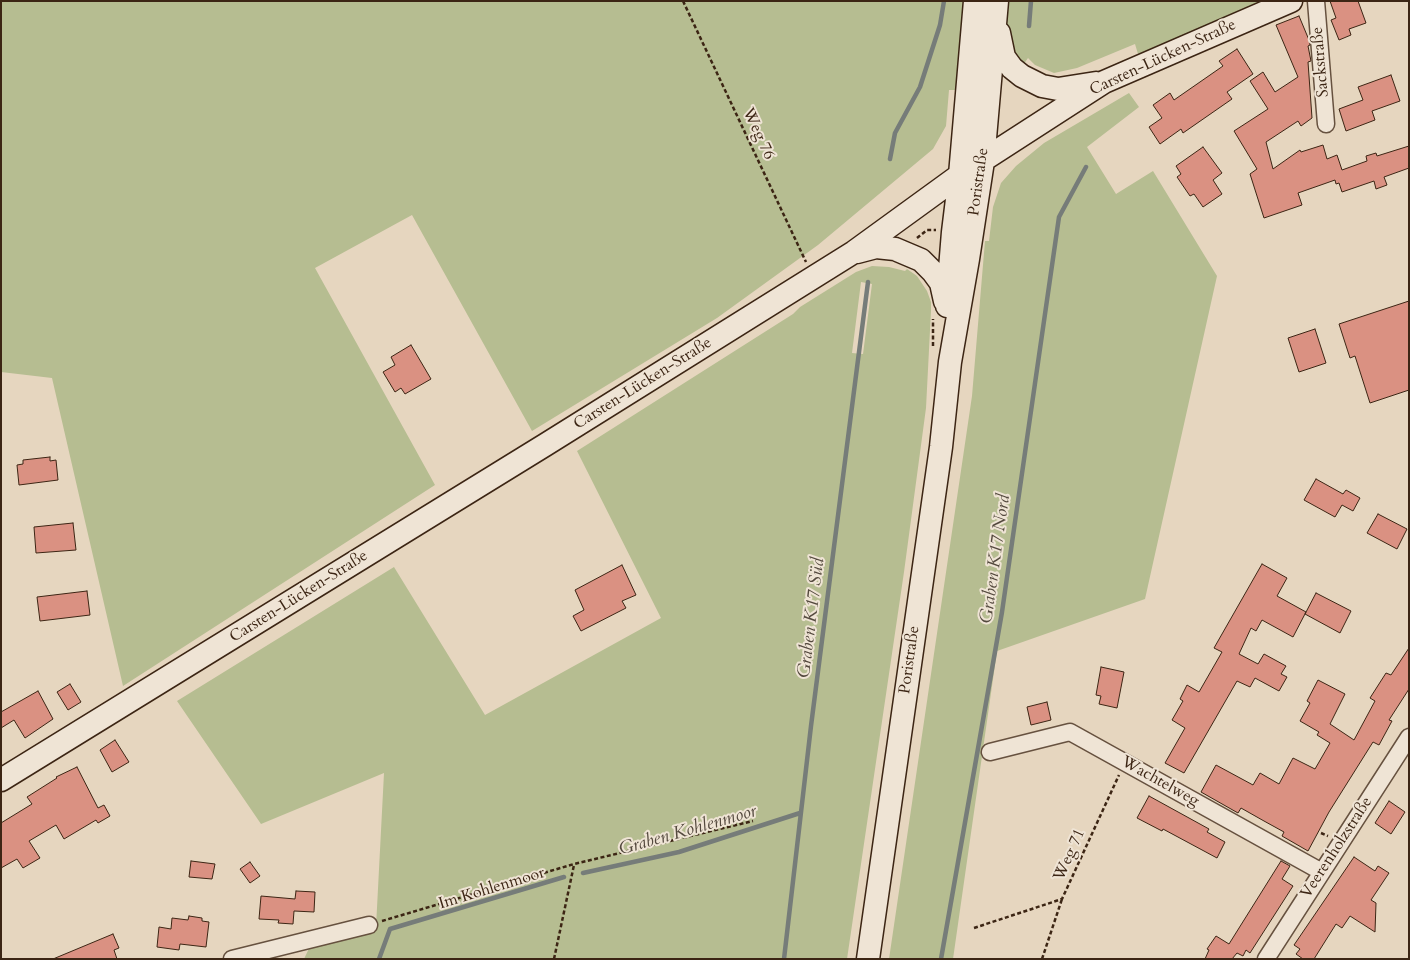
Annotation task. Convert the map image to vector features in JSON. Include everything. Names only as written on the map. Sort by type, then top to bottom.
[{"type":"main road","name":"Poristraße","points":[[950,362],[947,309],[975,1]]},
{"type":"main road","name":"Carsten-Lücken-Straße","points":[[1,780],[537,450],[854,252],[960,174],[1104,82],[1290,1]]},
{"type":"main road","name":"Poristraße","points":[[868,959],[941,447],[950,362],[983,160],[996,10]]},
{"type":"main road","points":[[996,10],[1004,57],[1012,68],[1022,76],[1042,86],[1058,89],[1104,82]]},
{"type":"main road","points":[[854,252],[876,247],[895,249],[921,260],[941,283],[947,309]]},
{"type":"street","name":"Sackstraße","points":[[1316,1],[1326,124]]},
{"type":"street","name":"Wachtelweg","points":[[990,752],[1070,732],[1322,872]]},
{"type":"street","name":"Veerenholzstraße","points":[[1266,959],[1409,737]]},
{"type":"street","points":[[232,959],[369,925]]},
{"type":"path","name":"Weg 76","points":[[683,1],[814,277]]},
{"type":"path","name":"Weg 71","points":[[974,928],[1062,899],[1125,762]]},
{"type":"path","name":"Im Kohlenmoor","points":[[369,925],[574,864],[752,821]]},
{"type":"path","points":[[554,959],[574,864]]},
{"type":"path","points":[[1042,959],[1062,899]]},
{"type":"green space","points":[[1,1],[967,1],[960,90],[949,90],[946,126],[933,149],[818,245],[717,318],[532,431],[412,215],[315,268],[435,485],[123,686],[52,378],[1,372]]},
{"type":"green space","points":[[1003,1],[1267,1],[1138,54],[1135,44],[1077,68],[1054,73],[1035,65],[1028,58],[1021,68],[1007,47]]},
{"type":"green space","points":[[1129,93],[1139,107],[1087,147],[1116,194],[1153,171],[1217,276],[1145,599],[997,651],[953,959],[889,959],[972,396],[985,241],[989,241],[993,207],[1001,183],[1016,166],[1044,143]]},
{"type":"green space","points":[[872,266],[889,267],[905,271],[907,269],[917,276],[927,291],[931,302],[931,311],[926,408],[847,959],[304,959],[312,942],[376,927],[384,773],[261,824],[177,701],[394,567],[485,715],[661,618],[577,451],[856,272]],"holes":[[[861,282],[872,284],[863,354],[852,353]]]},
{"type":"building","points":[[1330,1],[1358,1],[1366,23],[1349,29],[1351,35],[1339,40],[1331,20],[1336,18]]},
{"type":"building","points":[[1299,16],[1310,45],[1308,46],[1311,61],[1308,62],[1312,118],[1301,126],[1298,121],[1266,142],[1273,169],[1300,150],[1301,152],[1323,145],[1327,159],[1337,155],[1342,170],[1367,161],[1366,156],[1376,153],[1377,156],[1409,146],[1409,168],[1384,177],[1387,185],[1376,189],[1374,181],[1342,192],[1339,183],[1336,184],[1335,180],[1298,193],[1302,205],[1264,218],[1250,174],[1257,169],[1234,131],[1268,109],[1250,81],[1263,72],[1275,92],[1298,77],[1276,25]]},
{"type":"building","points":[[1237,49],[1253,74],[1227,92],[1232,99],[1183,133],[1181,129],[1160,144],[1149,127],[1162,118],[1153,105],[1170,93],[1174,100],[1223,66],[1219,61]]},
{"type":"building","points":[[1391,75],[1400,101],[1372,111],[1375,120],[1346,131],[1339,109],[1363,100],[1358,87]]},
{"type":"building","points":[[1203,147],[1222,173],[1213,180],[1222,194],[1203,207],[1194,194],[1190,196],[1177,177],[1181,174],[1176,166]]},
{"type":"building","points":[[1409,301],[1409,390],[1370,403],[1355,356],[1350,358],[1339,324]]},
{"type":"building","points":[[1315,329],[1326,363],[1299,372],[1288,338]]},
{"type":"building","points":[[411,345],[431,379],[405,394],[401,388],[395,392],[383,372],[395,365],[391,357]]},
{"type":"building","points":[[50,457],[50,461],[56,460],[58,480],[19,485],[17,465],[23,464],[23,460]]},
{"type":"building","points":[[1316,479],[1343,494],[1346,490],[1360,498],[1353,511],[1342,505],[1335,517],[1304,500]]},
{"type":"building","points":[[1378,514],[1407,529],[1397,549],[1367,533]]},
{"type":"building","points":[[73,523],[76,550],[36,553],[34,527]]},
{"type":"building","points":[[1262,564],[1287,578],[1277,596],[1306,612],[1293,637],[1262,620],[1256,631],[1251,628],[1239,654],[1258,664],[1264,654],[1286,666],[1281,674],[1287,677],[1279,691],[1255,678],[1250,687],[1237,681],[1184,773],[1165,763],[1185,728],[1172,720],[1183,701],[1180,699],[1187,685],[1199,692],[1222,652],[1214,648]]},
{"type":"building","points":[[622,565],[636,595],[622,601],[626,608],[581,631],[573,616],[584,610],[575,590]]},
{"type":"building","points":[[87,591],[90,615],[40,621],[37,597]]},
{"type":"building","points":[[1316,593],[1351,611],[1340,633],[1305,614]]},
{"type":"building","points":[[1409,648],[1409,689],[1389,720],[1392,721],[1379,745],[1373,742],[1329,812],[1308,851],[1282,836],[1284,832],[1241,808],[1238,813],[1201,792],[1216,765],[1253,785],[1260,773],[1279,784],[1293,758],[1315,769],[1330,743],[1317,735],[1319,732],[1300,721],[1310,703],[1307,701],[1318,680],[1345,694],[1330,724],[1354,740],[1375,701],[1370,698],[1386,673],[1391,675]]},
{"type":"building","points":[[1101,667],[1124,672],[1117,708],[1099,704],[1101,696],[1096,695]]},
{"type":"building","points":[[70,684],[81,702],[68,710],[57,692]]},
{"type":"building","points":[[38,691],[53,719],[25,738],[14,720],[1,728],[1,712]]},
{"type":"building","points":[[1047,702],[1051,720],[1031,725],[1027,707]]},
{"type":"building","points":[[115,740],[129,762],[112,772],[100,750]]},
{"type":"building","points":[[77,767],[98,808],[104,805],[110,816],[98,823],[96,820],[64,839],[56,825],[29,841],[40,858],[23,868],[17,859],[1,868],[1,823],[32,804],[27,797],[56,777]]},
{"type":"building","points":[[1149,796],[1209,829],[1207,832],[1225,842],[1217,858],[1163,829],[1162,831],[1137,818]]},
{"type":"building","points":[[1389,801],[1405,812],[1391,834],[1375,823]]},
{"type":"building","points":[[1354,857],[1375,871],[1378,866],[1389,873],[1371,900],[1376,903],[1375,932],[1350,916],[1342,928],[1336,924],[1314,959],[1303,959],[1296,954],[1300,949],[1294,945]]},
{"type":"building","points":[[191,861],[215,864],[212,879],[189,877]]},
{"type":"building","points":[[1281,861],[1290,866],[1282,879],[1293,886],[1250,953],[1246,950],[1243,956],[1237,953],[1232,959],[1205,959],[1209,950],[1207,949],[1216,936],[1229,944]]},
{"type":"building","points":[[250,862],[260,876],[250,883],[240,869]]},
{"type":"building","points":[[296,891],[315,892],[314,912],[294,911],[293,924],[278,923],[279,920],[259,919],[261,896],[295,899]]},
{"type":"building","points":[[189,916],[202,918],[202,921],[209,922],[206,947],[180,944],[179,950],[157,947],[159,927],[171,929],[172,918],[188,920]]},
{"type":"building","points":[[113,934],[119,948],[114,950],[117,959],[53,959]]},
{"type":"waterway","name":"Graben K17 Süd","points":[[890,159],[895,133],[920,87],[940,25],[944,1]]},
{"type":"waterway","name":"Graben K17 Nord","points":[[1029,26],[1031,1]]},
{"type":"waterway","name":"Graben K17 Nord","points":[[941,959],[1002,612],[1059,217],[1086,167]]},
{"type":"waterway","name":"Graben K17 Süd","points":[[784,959],[811,726],[868,282]]},
{"type":"waterway","name":"Graben Kohlenmoor","points":[[583,873],[679,852],[800,813]]},
{"type":"waterway","name":"Graben Kohlenmoor","points":[[379,959],[390,929],[564,877]]}]
